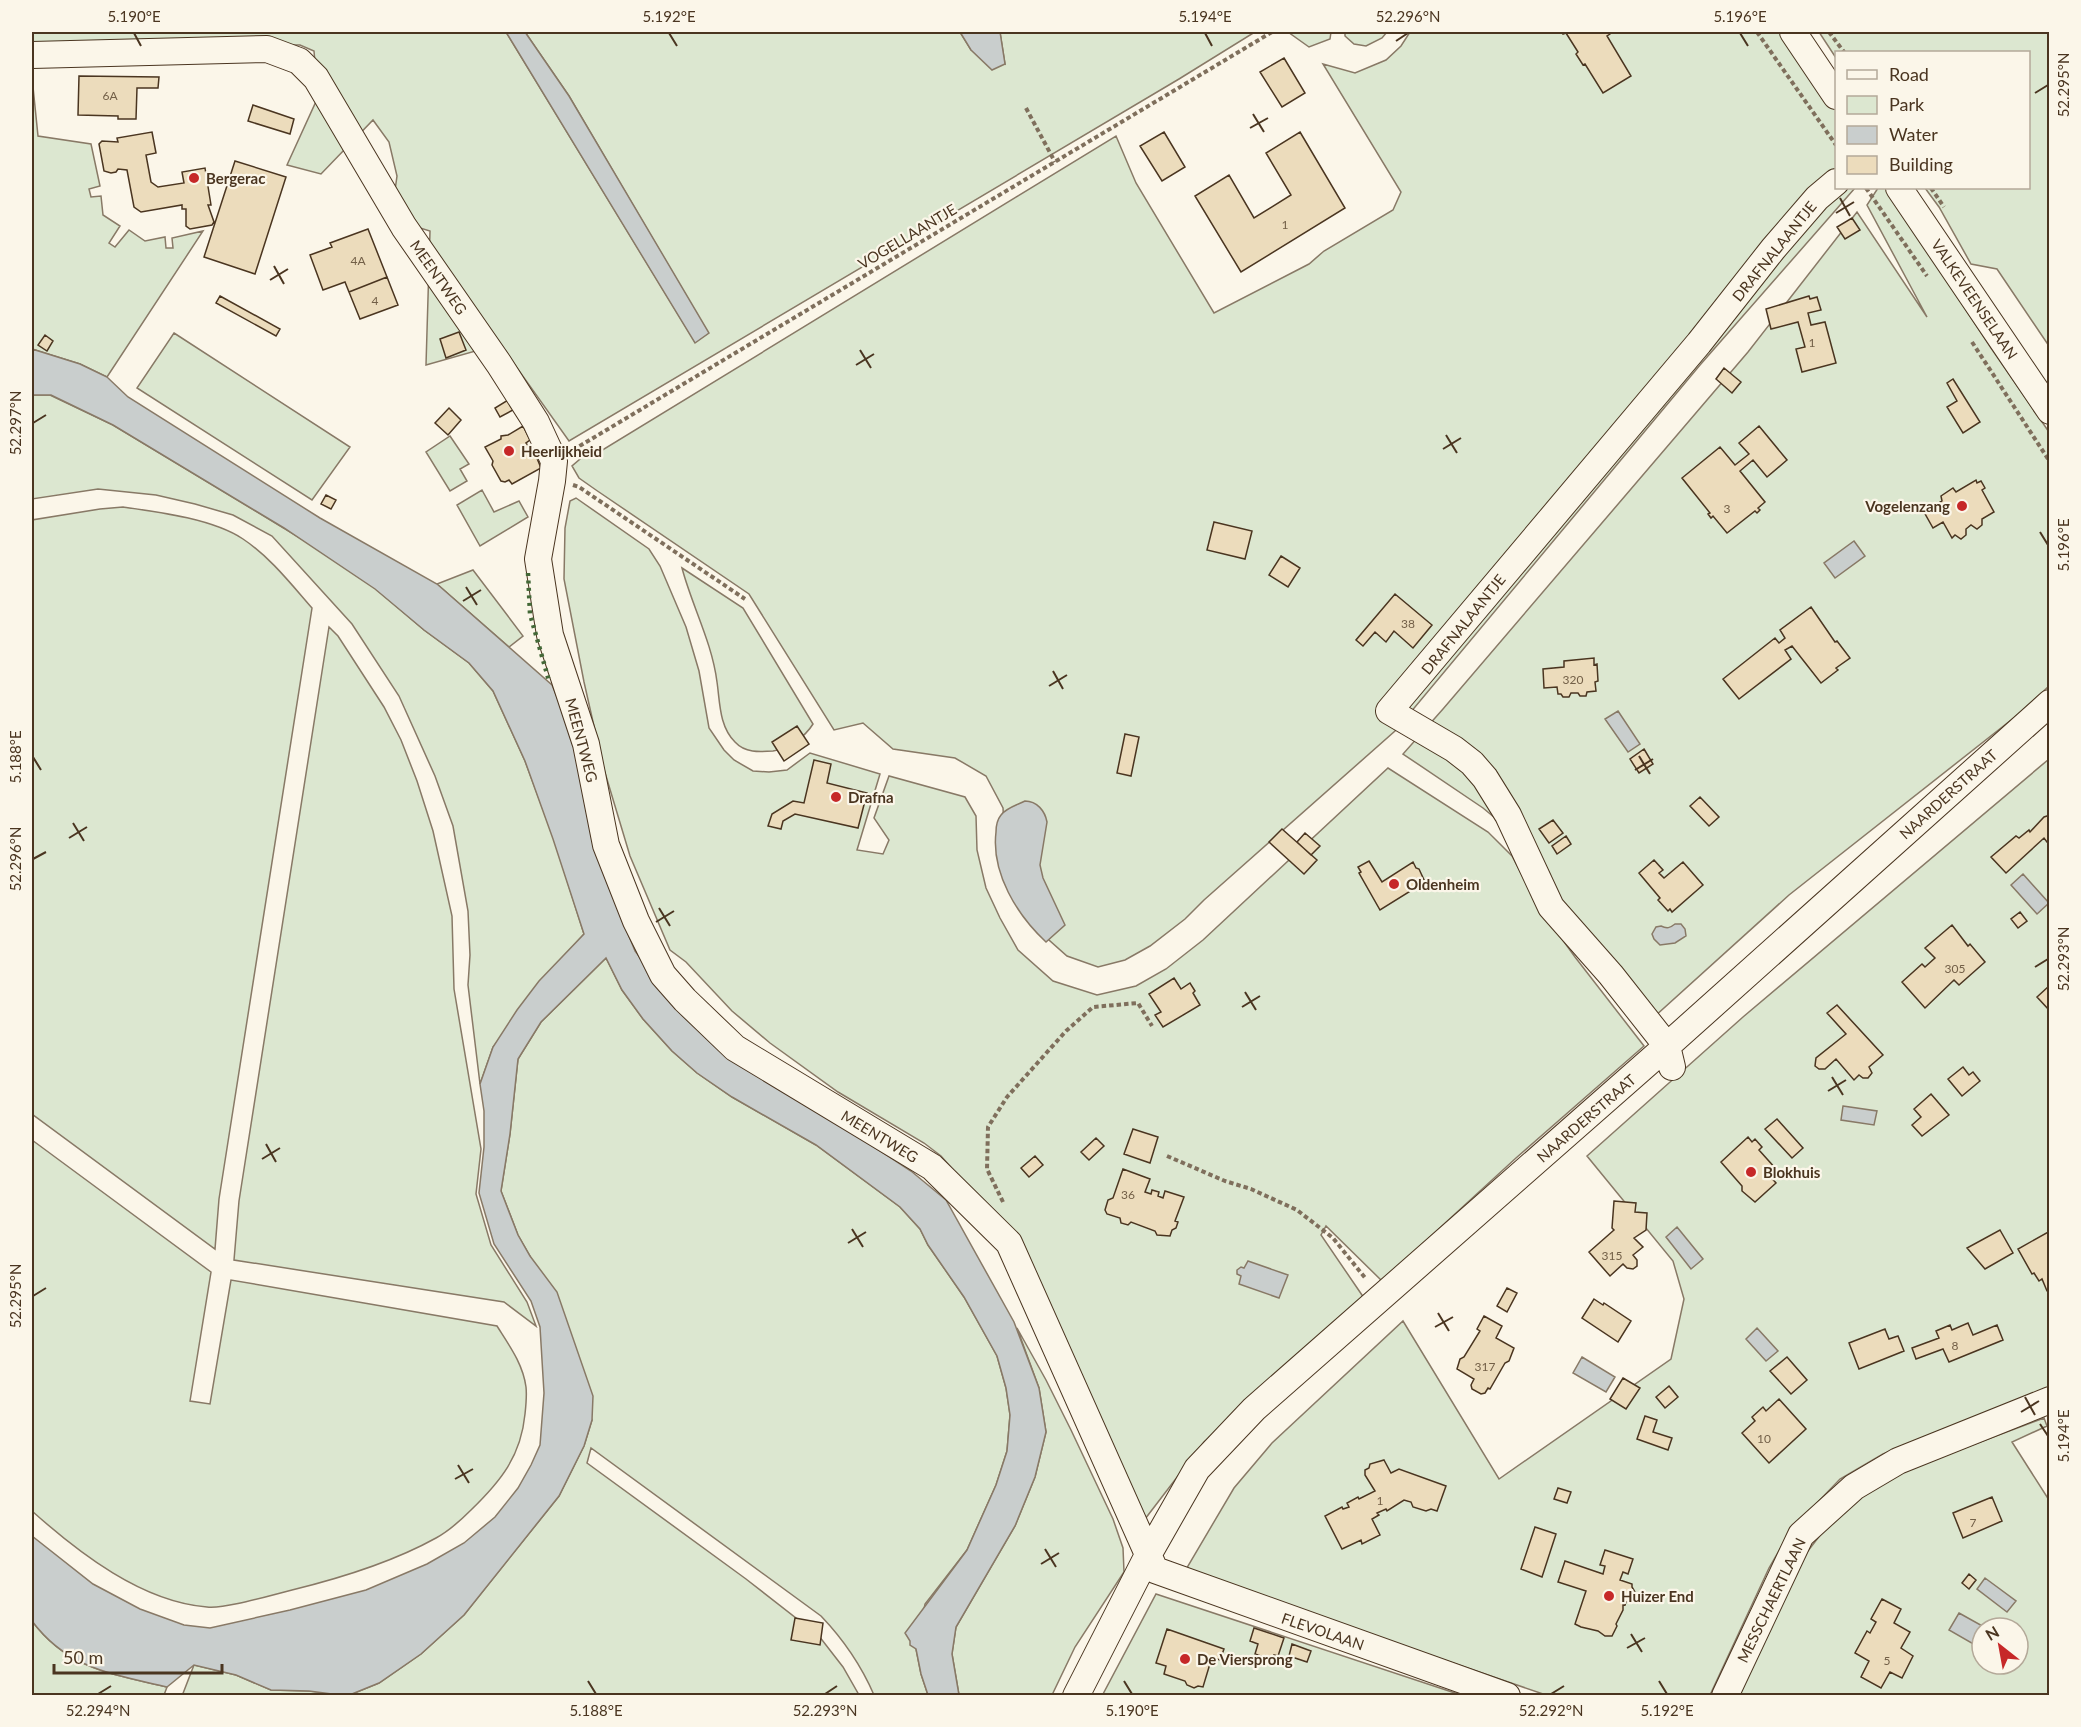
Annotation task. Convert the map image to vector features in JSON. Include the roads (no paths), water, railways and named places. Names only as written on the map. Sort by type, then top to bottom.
[{"type":"street","points":[[1793,32],[1835,95]]},
{"type":"street","name":"MEENTWEG","points":[[32,55],[267,50],[299,61],[316,78],[404,227],[500,364],[536,422],[553,471],[538,559],[550,634],[586,744],[606,845],[636,921],[663,975],[685,1000],[735,1048],[932,1167],[1009,1243],[1148,1555]]},
{"type":"street","name":"DRAFNALAANTJE","points":[[1670,1057],[1611,975],[1551,907],[1508,814],[1485,778],[1472,763],[1454,749],[1389,711],[1692,351],[1773,249],[1817,198],[1835,183]]},
{"type":"street","name":"VALKEVEENSELAAN","points":[[1900,189],[2049,411]]},
{"type":"street","name":"NAARDERSTRAAT","points":[[1076,1695],[1148,1555],[1197,1468],[1254,1409],[1381,1298],[1670,1057],[2049,703]]},
{"type":"street","name":"MESSCHAERTLAAN","points":[[1725,1695],[1801,1535],[1854,1487],[1898,1461],[2049,1400]]},
{"type":"street","name":"FLEVOLAAN","points":[[1148,1555],[1155,1570],[1171,1577],[1506,1695]]},
{"type":"water","points":[[506,32],[525,32],[569,96],[709,333],[695,343]]},
{"type":"water","points":[[960,32],[1000,32],[1005,64],[992,70],[971,50]]},
{"type":"water","points":[[32,349],[80,364],[107,377],[128,397],[320,518],[437,584],[552,685],[569,726],[609,887],[635,951],[668,996],[702,1034],[911,1171],[946,1200],[1014,1322],[1039,1388],[1046,1432],[1035,1477],[1015,1526],[956,1627],[952,1654],[959,1695],[928,1695],[916,1649],[910,1645],[905,1633],[967,1550],[996,1485],[1007,1451],[1010,1415],[1006,1388],[997,1356],[964,1297],[928,1245],[920,1229],[900,1207],[816,1145],[732,1097],[697,1073],[672,1051],[643,1019],[622,990],[606,958],[541,1022],[518,1059],[501,1191],[518,1235],[530,1256],[557,1292],[593,1396],[592,1420],[584,1446],[559,1496],[464,1615],[421,1654],[379,1683],[347,1696],[309,1691],[271,1690],[236,1675],[194,1665],[167,1687],[128,1678],[76,1660],[46,1637],[32,1621],[32,1536],[93,1584],[140,1609],[184,1625],[210,1628],[366,1590],[427,1564],[464,1543],[495,1517],[518,1488],[540,1445],[544,1393],[540,1327],[531,1301],[494,1244],[479,1193],[484,1147],[484,1111],[480,1084],[493,1047],[517,1010],[539,981],[584,934],[525,761],[493,691],[469,663],[424,630],[375,589],[284,528],[113,425],[51,395],[32,395]]},
{"type":"water","points":[[1854,541],[1865,556],[1835,578],[1824,563]]},
{"type":"water","points":[[1618,711],[1640,744],[1628,752],[1605,719]]},
{"type":"water","points":[[1025,801],[1037,805],[1046,818],[1040,865],[1043,878],[1065,925],[1046,942],[1016,906],[1002,878],[998,863],[996,828],[999,819],[1006,810]]},
{"type":"water","points":[[2023,874],[2049,903],[2037,914],[2011,885]]},
{"type":"water","points":[[1681,924],[1686,936],[1675,943],[1660,945],[1654,939],[1652,934],[1656,927],[1668,928]]},
{"type":"water","points":[[1843,1106],[1877,1111],[1874,1125],[1841,1120]]},
{"type":"water","points":[[1677,1227],[1703,1259],[1691,1269],[1666,1237]]},
{"type":"water","points":[[1248,1261],[1288,1275],[1279,1298],[1239,1284],[1241,1276],[1237,1274],[1237,1270],[1244,1268]]},
{"type":"water","points":[[1757,1328],[1778,1351],[1766,1361],[1746,1339]]},
{"type":"water","points":[[1582,1357],[1615,1377],[1606,1392],[1573,1373]]},
{"type":"water","points":[[1985,1578],[2016,1601],[2007,1612],[1977,1589]]},
{"type":"water","points":[[1959,1613],[1970,1619],[1970,1642],[1949,1630]]},
{"type":"place","name":"Bergerac","points":[[194,178]]},
{"type":"place","name":"Heerlijkheid","points":[[509,451]]},
{"type":"place","name":"Vogelenzang","points":[[1962,506]]},
{"type":"place","name":"Drafna","points":[[836,797]]},
{"type":"place","name":"Oldenheim","points":[[1394,884]]},
{"type":"place","name":"Blokhuis","points":[[1751,1172]]},
{"type":"place","name":"Huizer End","points":[[1609,1596]]},
{"type":"place","name":"De Viersprong","points":[[1185,1659]]}]
